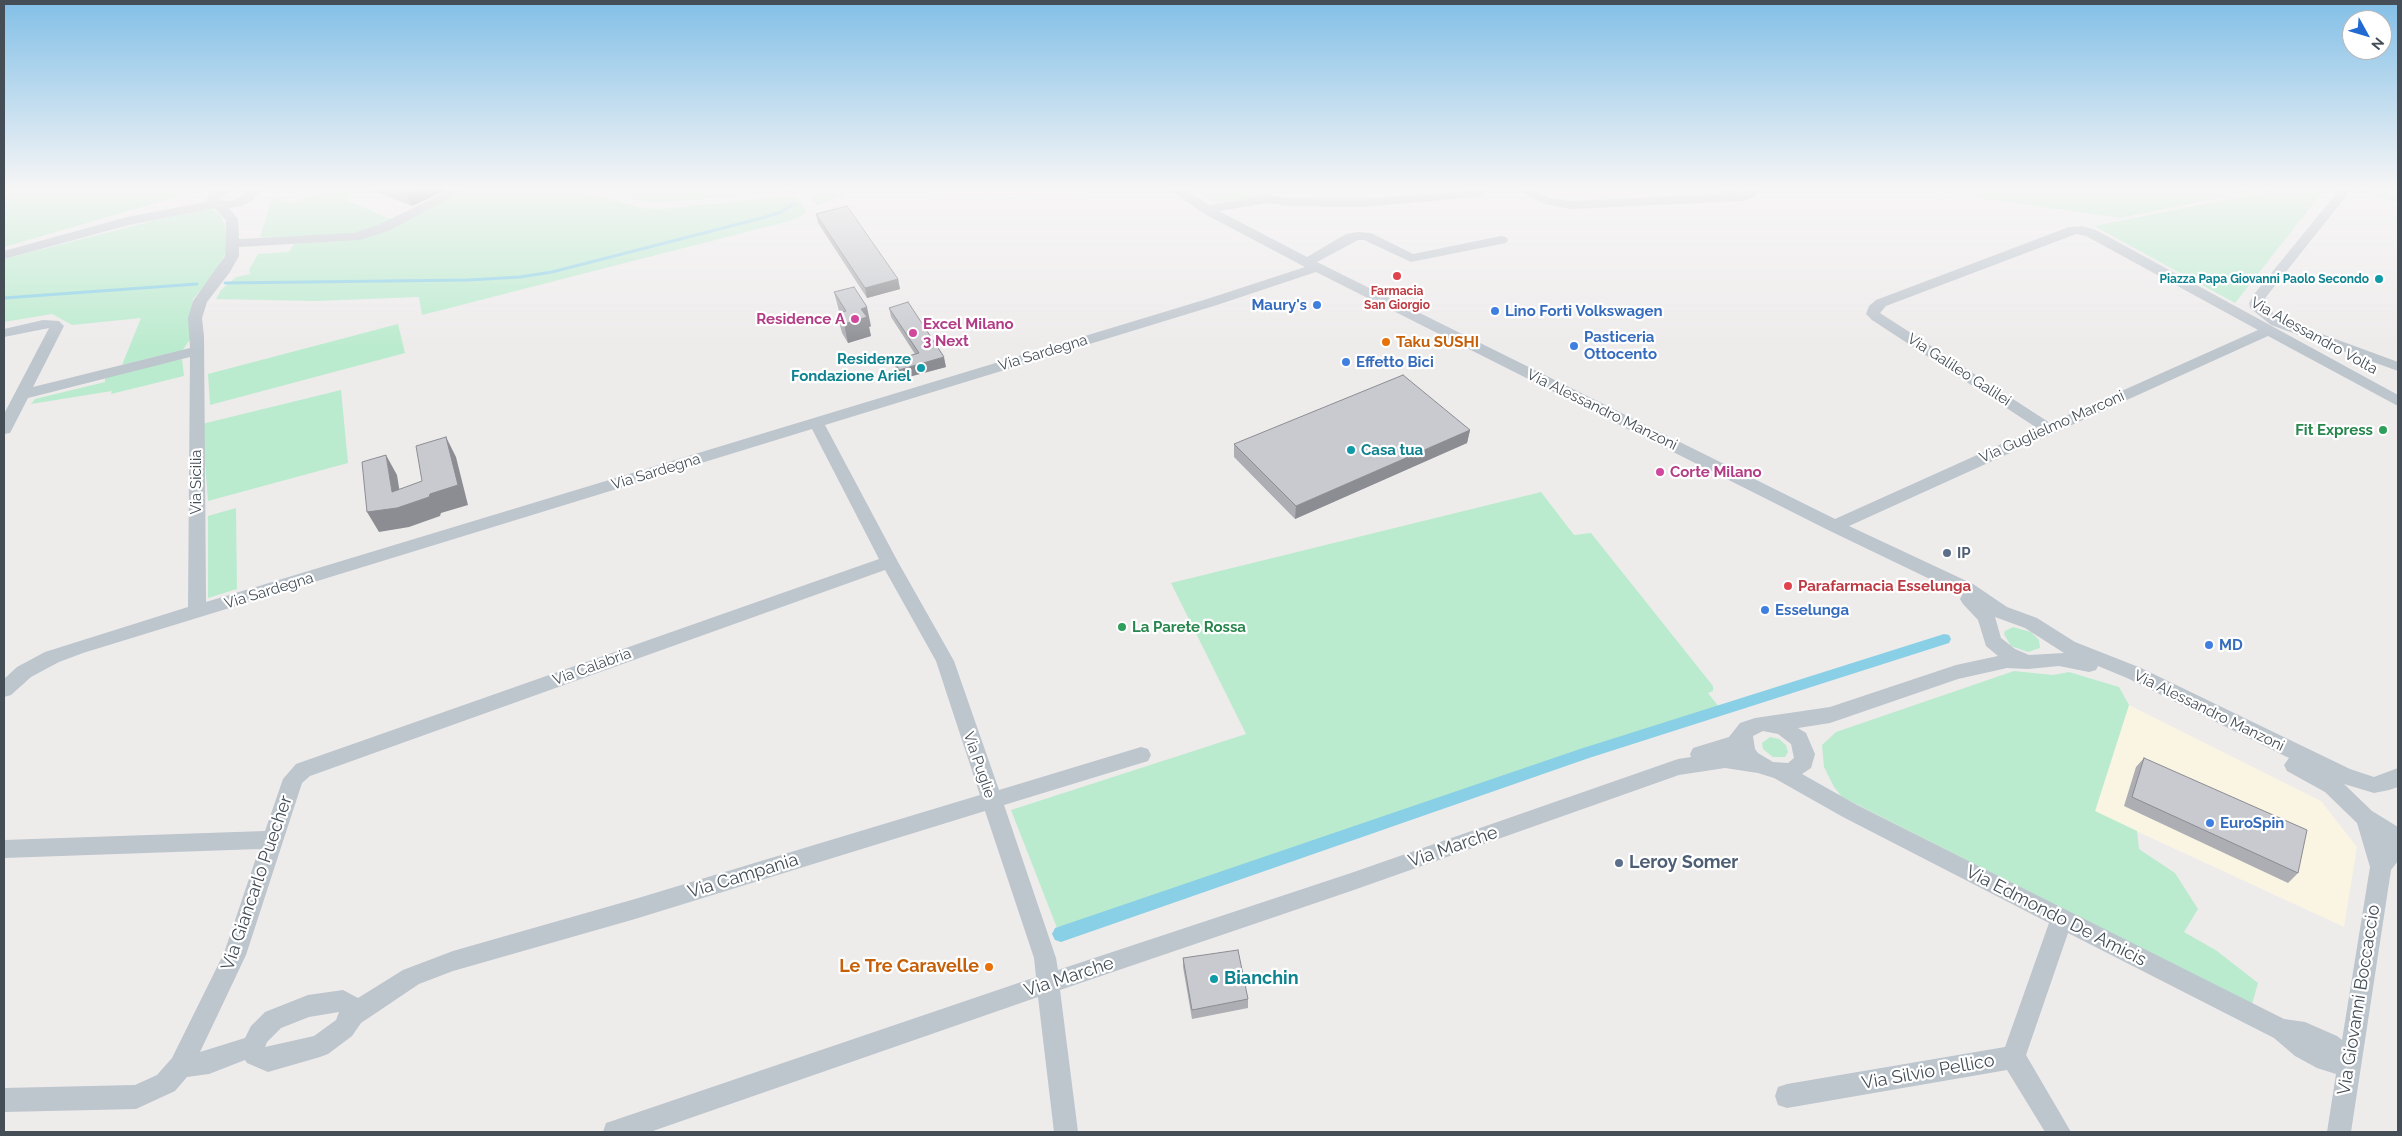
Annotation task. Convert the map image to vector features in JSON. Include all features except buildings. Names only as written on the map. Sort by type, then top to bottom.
[{"type":"street","points":[[4,255],[49,243]]},
{"type":"street","name":"Via Sicilia","points":[[197,613],[195,318],[197,309],[229,262],[232,243]]},
{"type":"street","name":"Via Alessandro Manzoni","points":[[1270,243],[1834,526],[1967,589],[1997,610],[2031,623],[2068,647],[2134,673],[2336,773],[2398,791]]},
{"type":"street","name":"Via Sardegna","points":[[4,690],[24,672],[52,657],[1298,275],[1342,243]]},
{"type":"street","name":"Via Sardegna","points":[[1380,243],[1411,258],[1486,243]]},
{"type":"street","name":"Via Alessandro Volta","points":[[1874,309],[1891,299],[2039,243]]},
{"type":"street","name":"Via Alessandro Volta","points":[[2111,243],[2398,401]]},
{"type":"street","points":[[2302,243],[2260,296],[2256,303],[2257,308],[2276,322],[2398,367]]},
{"type":"street","name":"Via Galileo Galilei","points":[[1874,309],[1874,314],[1877,317],[2049,429]]},
{"type":"street","points":[[4,333],[43,324],[54,324],[57,326],[4,429]]},
{"type":"street","name":"Via Guglielmo Marconi","points":[[1834,526],[2270,330]]},
{"type":"street","points":[[20,395],[196,350]]},
{"type":"street","name":"Via Puglie","points":[[816,423],[889,562],[944,661],[1045,958],[1066,1132]]},
{"type":"street","name":"Via Calabria","points":[[297,774],[303,770],[889,562]]},
{"type":"street","name":"Via Alessandro Manzoni","points":[[1943,578],[1981,610],[1987,619],[1991,636],[2006,653],[2035,661],[2055,659],[2072,661],[2121,677],[2332,786],[2379,828],[2398,837]]},
{"type":"street","points":[[1956,672],[1988,653],[1992,648],[1992,625],[1996,621],[2006,618],[2017,619]]},
{"type":"street","points":[[1678,767],[1700,754],[1736,743],[1747,729],[1754,725],[1830,715],[1956,672],[2007,661],[2035,661],[2050,657],[2054,650],[2053,643],[2045,632]]},
{"type":"street","points":[[1678,767],[1725,760],[1760,765],[1780,772],[1798,767],[1804,762],[1806,739],[1830,715]]},
{"type":"street","points":[[1773,724],[1792,732],[1804,750]]},
{"type":"street","points":[[1743,735],[1745,751],[1760,765]]},
{"type":"street","name":"Via Edmondo De Amicis","points":[[1804,750],[1808,768],[1832,800]]},
{"type":"street","name":"Via Campania","points":[[253,1046],[256,1055],[268,1060],[302,1053],[320,1046],[344,1028],[353,1015],[411,977],[453,961],[634,909],[1141,756]]},
{"type":"street","name":"Via Marche","points":[[615,1132],[1049,983],[1107,966],[1678,767]]},
{"type":"street","name":"Via Edmondo De Amicis","points":[[1780,772],[1850,811],[2282,1030],[2303,1048],[2325,1060],[2350,1064]]},
{"type":"street","name":"Via Giancarlo Puecher","points":[[4,1100],[136,1097],[166,1083],[181,1066],[235,955],[271,840],[293,779],[297,774]]},
{"type":"street","points":[[2380,867],[2372,832],[2358,807],[2355,796],[2361,788],[2389,782],[2398,776]]},
{"type":"street","points":[[4,849],[271,840]]},
{"type":"street","points":[[2380,867],[2398,845]]},
{"type":"street","name":"Via Giovanni Boccaccio","points":[[2339,1132],[2380,867]]},
{"type":"street","name":"Via Silvio Pellico","points":[[1787,1096],[2013,1057],[2062,919]]},
{"type":"street","points":[[181,1066],[209,1062],[253,1046],[259,1034],[273,1020],[308,1006],[343,1001],[351,1007],[353,1015]]},
{"type":"street","points":[[2013,1057],[2059,1132]]},
{"type":"shaded area","points":[[2129,705],[2321,801],[2357,847],[2344,927],[2095,812]]},
{"type":"green space","points":[[4,243],[18,243],[4,247]]},
{"type":"green space","points":[[66,243],[225,243],[225,254],[211,278],[193,299],[190,316],[190,339],[183,350],[122,365],[141,318],[72,325],[52,314],[4,322],[4,259]]},
{"type":"green space","points":[[703,243],[422,315],[419,297],[315,301],[216,299],[221,290],[236,277],[251,274],[249,270],[258,254],[289,252],[294,244]]},
{"type":"green space","points":[[2125,243],[2282,243],[2235,303]]},
{"type":"green space","points":[[398,324],[405,353],[210,405],[208,374]]},
{"type":"green space","points":[[182,359],[184,376],[111,394],[112,391],[31,404],[35,399],[105,382],[105,377]]},
{"type":"green space","points":[[341,390],[348,463],[208,501],[202,424]]},
{"type":"green space","points":[[1541,492],[1574,535],[1591,533],[1713,686],[1713,691],[1708,693],[1719,707],[1059,933],[1011,810],[1246,734],[1171,583]]},
{"type":"green space","points":[[236,508],[237,589],[208,598],[208,516]]},
{"type":"green space","points":[[2013,627],[2031,632],[2039,640],[2040,648],[2028,652],[2011,646],[2004,634],[2005,631]]},
{"type":"green space","points":[[2014,671],[2053,675],[2069,672],[2119,687],[2129,705],[2095,811],[2137,831],[2139,849],[2175,873],[2198,909],[2184,932],[2217,951],[2258,983],[2252,1004],[1842,797],[1834,787],[1824,767],[1822,745],[1836,732]]},
{"type":"green space","points":[[1770,737],[1779,739],[1786,745],[1788,752],[1785,757],[1773,757],[1763,749],[1762,743]]},
{"type":"waterway","points":[[225,283],[468,280],[520,277],[552,272],[665,243]]},
{"type":"waterway","points":[[4,298],[197,284]]},
{"type":"waterway","points":[[1061,934],[1586,753],[1944,639]]},
{"type":"place","name":"Farmacia San Giorgio","points":[[1397,276]]},
{"type":"place","name":"Piazza Papa Giovanni Paolo Secondo","points":[[2379,279]]},
{"type":"place","name":"Maury's","points":[[1317,305]]},
{"type":"place","name":"Lino Forti Volkswagen","points":[[1495,311]]},
{"type":"place","name":"Residence A","points":[[855,319]]},
{"type":"place","name":"Excel Milano 3 Next","points":[[913,333]]},
{"type":"place","name":"Taku SUSHI","points":[[1386,342]]},
{"type":"place","name":"Pasticeria Ottocento","points":[[1574,346]]},
{"type":"place","name":"Effetto Bici","points":[[1346,362]]},
{"type":"place","name":"Residenze Fondazione Ariel","points":[[921,368]]},
{"type":"place","name":"Fit Express","points":[[2383,430]]},
{"type":"place","name":"Casa tua","points":[[1351,450]]},
{"type":"place","name":"Corte Milano","points":[[1660,472]]},
{"type":"place","name":"IP","points":[[1947,553]]},
{"type":"place","name":"Parafarmacia Esselunga","points":[[1788,586]]},
{"type":"place","name":"Esselunga","points":[[1765,610]]},
{"type":"place","name":"La Parete Rossa","points":[[1122,627]]},
{"type":"place","name":"MD","points":[[2209,645]]},
{"type":"place","name":"EuroSpin","points":[[2210,823]]},
{"type":"place","name":"Leroy Somer","points":[[1619,863]]},
{"type":"place","name":"Le Tre Caravelle","points":[[989,967]]},
{"type":"place","name":"Bianchin","points":[[1214,979]]}]
